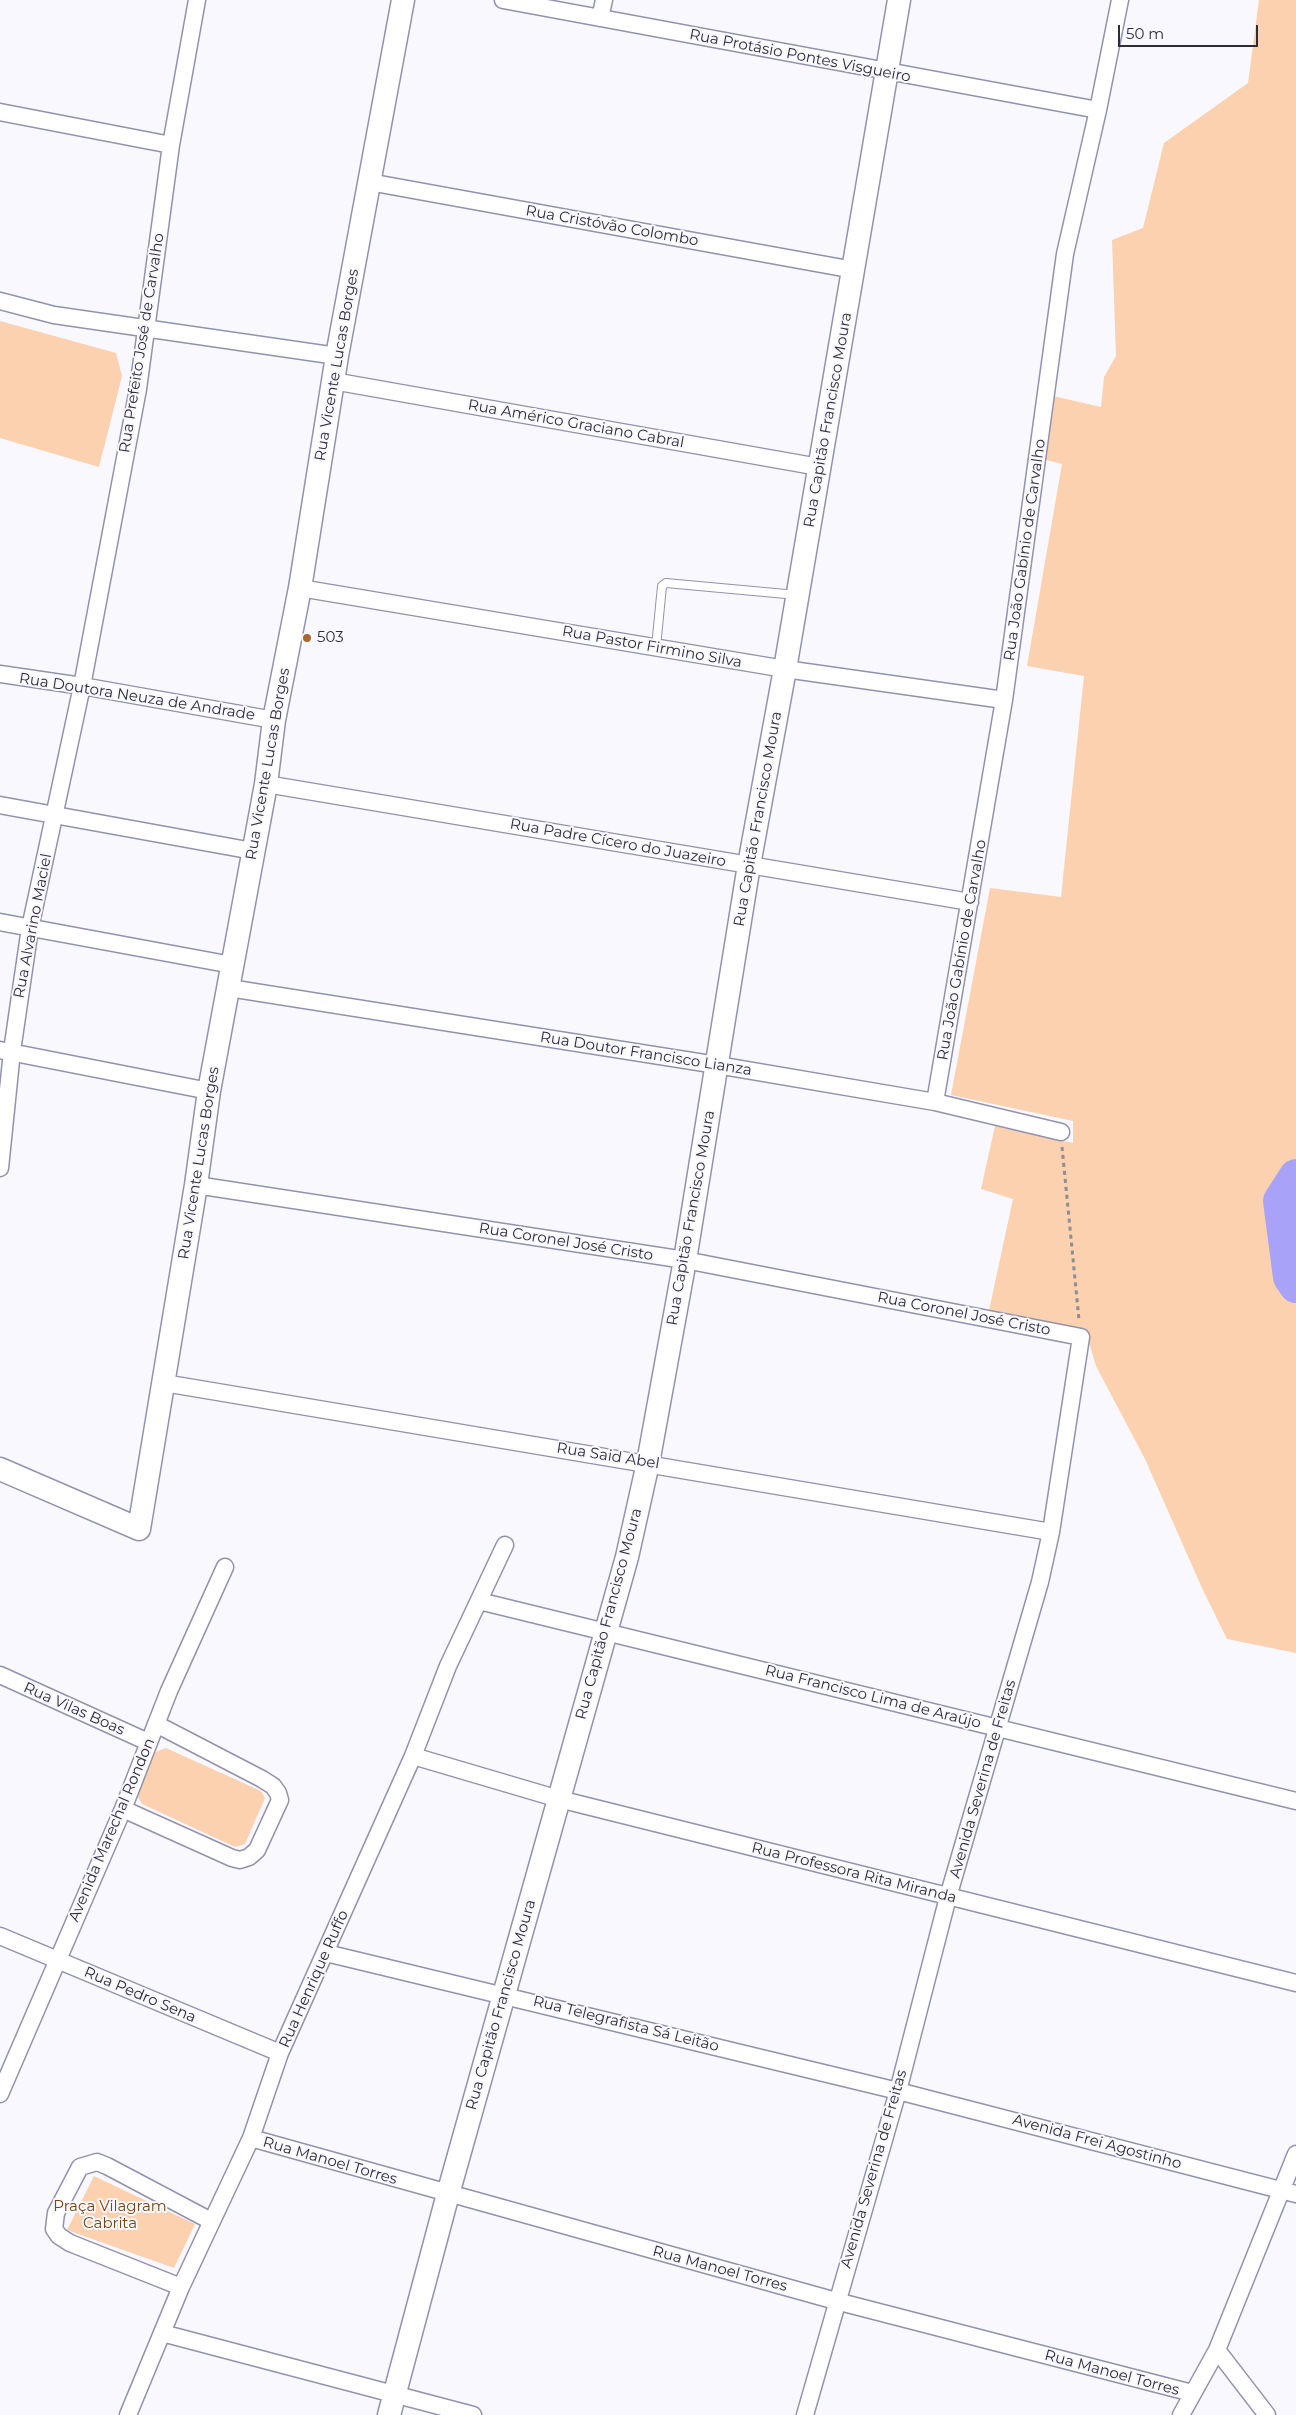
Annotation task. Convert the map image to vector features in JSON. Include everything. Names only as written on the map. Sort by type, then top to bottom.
[{"type":"main road","name":"Rua Vicente Lucas Borges","points":[[0,1470],[139,1529],[196,1185],[209,1091],[230,988],[232,965],[266,784],[274,720],[300,588],[337,356],[403,0]]},
{"type":"main road","name":"Rua Capitão Francisco Moura","points":[[389,2415],[448,2194],[627,1557],[648,1463],[685,1260],[749,865],[798,595],[899,0]]},
{"type":"street","name":"Rua Prefeito José de Carvalho","points":[[82,686],[138,389],[170,145],[198,0]]},
{"type":"street","name":"Rua Protásio Pontes Visgueiro","points":[[503,0],[1098,110]]},
{"type":"street","points":[[600,18],[604,0]]},
{"type":"street","name":"Rua João Gabínio de Carvalho","points":[[935,1102],[1004,700],[1065,254],[1098,110],[1120,0]]},
{"type":"street","points":[[0,112],[170,145]]},
{"type":"street","name":"Rua Cristóvão Colombo","points":[[369,182],[854,270]]},
{"type":"street","points":[[0,301],[54,315],[145,330],[337,356]]},
{"type":"street","name":"Rua Américo Graciano Cabral","points":[[333,382],[819,467]]},
{"type":"street","name":"Rua Pastor Firmino Silva","points":[[300,588],[785,669],[1004,700]]},
{"type":"street","name":"Rua Doutora Neuza de Andrade","points":[[0,674],[82,686],[274,720]]},
{"type":"street","name":"Rua Alvarino Maciel","points":[[0,1168],[6,1050],[82,686]]},
{"type":"street","name":"Rua Padre Cícero do Juazeiro","points":[[266,784],[970,902]]},
{"type":"street","points":[[0,805],[253,851]]},
{"type":"street","points":[[0,922],[232,965]]},
{"type":"street","name":"Rua Doutor Francisco Lianza","points":[[230,988],[718,1065],[935,1102],[1061,1132]]},
{"type":"street","points":[[6,1050],[209,1091]]},
{"type":"street","name":"Rua Coronel José Cristo","points":[[196,1185],[685,1260],[1081,1337]]},
{"type":"street","name":"Avenida Severina de Freitas","points":[[805,2415],[898,2090],[948,1897],[999,1728],[1040,1582],[1051,1532],[1081,1337]]},
{"type":"street","name":"Rua Said Abel","points":[[164,1383],[1051,1532]]},
{"type":"street","name":"Rua Henrique Ruffo","points":[[128,2415],[181,2287],[251,2138],[280,2053],[413,1756],[448,1666],[504,1545]]},
{"type":"street","name":"Avenida Marechal Rondon","points":[[0,2094],[124,1809],[169,1691],[225,1567]]},
{"type":"street","name":"Rua Francisco Lima de Araújo","points":[[479,1600],[1296,1801]]},
{"type":"street","name":"Rua Vilas Boas","points":[[0,1676],[148,1742]]},
{"type":"street","points":[[124,1809],[240,1860],[249,1857],[256,1850],[280,1800],[278,1793],[272,1786],[262,1779],[156,1724]]},
{"type":"street","name":"Rua Professora Rita Miranda","points":[[413,1756],[559,1799],[1296,1983]]},
{"type":"street","name":"Rua Pedro Sena","points":[[0,1936],[280,2053]]},
{"type":"street","name":"Rua Telegrafista Sá Leitão","points":[[326,1953],[504,1994],[898,2090]]},
{"type":"street","name":"Avenida Frei Agostinho","points":[[898,2090],[1289,2192]]},
{"type":"street","name":"Rua Manoel Torres","points":[[251,2138],[836,2302],[1192,2393]]},
{"type":"street","points":[[1181,2415],[1216,2350],[1289,2192],[1296,2154]]},
{"type":"street","points":[[181,2287],[70,2243],[59,2236],[54,2229],[56,2213],[80,2167],[97,2162],[212,2220]]},
{"type":"street","points":[[162,2333],[473,2415]]},
{"type":"street","points":[[1216,2350],[1267,2415]]},
{"type":"lane","points":[[656,648],[662,586],[666,583],[798,595]]},
{"type":"path","points":[[1061,1132],[1081,1337]]},
{"type":"green space","points":[[1259,0],[1296,0],[1296,1653],[1227,1639],[1202,1588],[1145,1459],[1096,1366],[1087,1336],[988,1315],[1013,1199],[981,1189],[995,1126],[1073,1143],[1073,1121],[951,1095],[990,888],[1061,897],[1084,676],[1027,666],[1062,464],[1042,459],[1053,396],[1101,407],[1104,377],[1116,356],[1112,240],[1143,228],[1164,143],[1248,83]]},
{"type":"green space","points":[[0,321],[116,353],[122,376],[99,467],[0,438]]},
{"type":"green space","points":[[166,1748],[261,1791],[265,1798],[245,1844],[235,1847],[142,1804],[136,1794],[153,1753]]},
{"type":"green space","name":"Praça Vilagram Cabrita","points":[[94,2176],[195,2224],[174,2268],[67,2230]]},
{"type":"waterway","points":[[1296,1176],[1280,1201],[1290,1277],[1296,1286]]},
{"type":"place","name":"503","points":[[307,638]]}]
